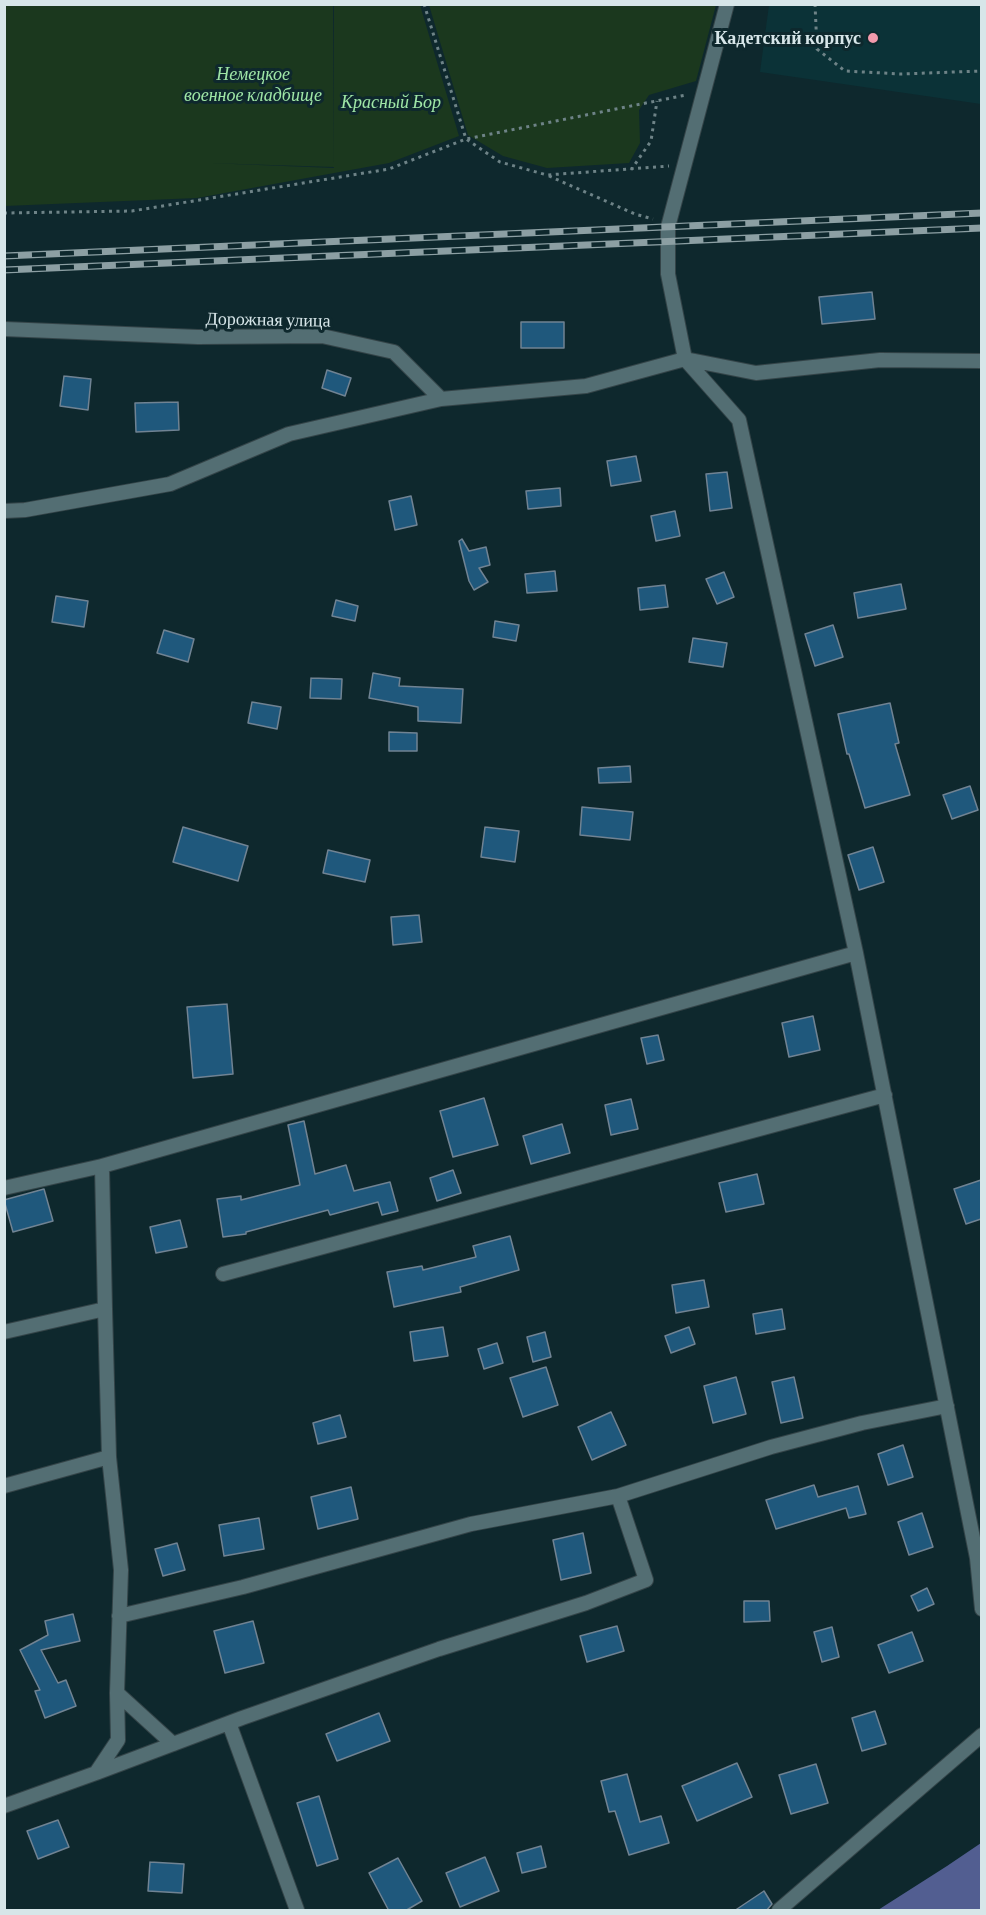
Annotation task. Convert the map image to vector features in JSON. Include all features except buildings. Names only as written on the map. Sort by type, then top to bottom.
[{"type":"street","points":[[726,4],[669,224],[668,274],[685,359],[739,420],[885,1095],[977,1558],[981,1609]]},
{"type":"street","name":"Дорожная улица","points":[[4,329],[198,337],[322,336],[394,352],[441,399]]},
{"type":"street","points":[[4,511],[24,510],[170,484],[289,434],[441,399],[586,386],[685,359],[756,373],[880,360],[981,361]]},
{"type":"street","points":[[4,1188],[102,1166],[856,953]]},
{"type":"street","points":[[223,1274],[885,1095]]},
{"type":"street","points":[[96,1773],[118,1740],[117,1693],[121,1570],[109,1457],[102,1166]]},
{"type":"street","points":[[4,1332],[105,1309]]},
{"type":"street","points":[[119,1616],[243,1587],[471,1524],[618,1496],[782,1444],[862,1423],[947,1406]]},
{"type":"street","points":[[4,1486],[109,1457]]},
{"type":"street","points":[[4,1806],[439,1649],[586,1603],[646,1580],[618,1496]]},
{"type":"street","points":[[117,1693],[173,1744]]},
{"type":"street","points":[[229,1723],[297,1911]]},
{"type":"street","points":[[779,1911],[981,1735]]},
{"type":"path","points":[[424,4],[466,139],[500,162],[548,175],[635,214],[669,224]]},
{"type":"path","points":[[815,4],[817,49],[844,71],[901,74],[981,71]]},
{"type":"path","points":[[4,213],[132,211],[388,169],[466,139],[703,92]]},
{"type":"path","points":[[631,170],[651,141],[657,101]]},
{"type":"path","points":[[548,175],[685,165]]},
{"type":"shaded area","name":"Кадетский корпус","points":[[769,5],[981,5],[981,104],[760,72]]},
{"type":"green space","name":"Немецкое военное кладбище","points":[[5,4],[333,5],[334,167],[334,5],[420,5],[459,136],[389,163],[197,198],[5,206]],"holes":[[[208,163],[334,167],[334,168]]]},
{"type":"green space","points":[[429,4],[716,5],[696,81],[649,95],[639,110],[640,143],[629,163],[547,168],[503,156],[468,135]]},
{"type":"water","points":[[981,1843],[981,1910],[878,1910],[947,1866]]},
{"type":"railway","points":[[4,256],[982,213]]},
{"type":"railway","points":[[4,270],[982,228]]},
{"type":"place","name":"Кадетский корпус","points":[[873,38]]},
{"type":"park label","name":"Красный Бор","points":[[391,102]]}]
